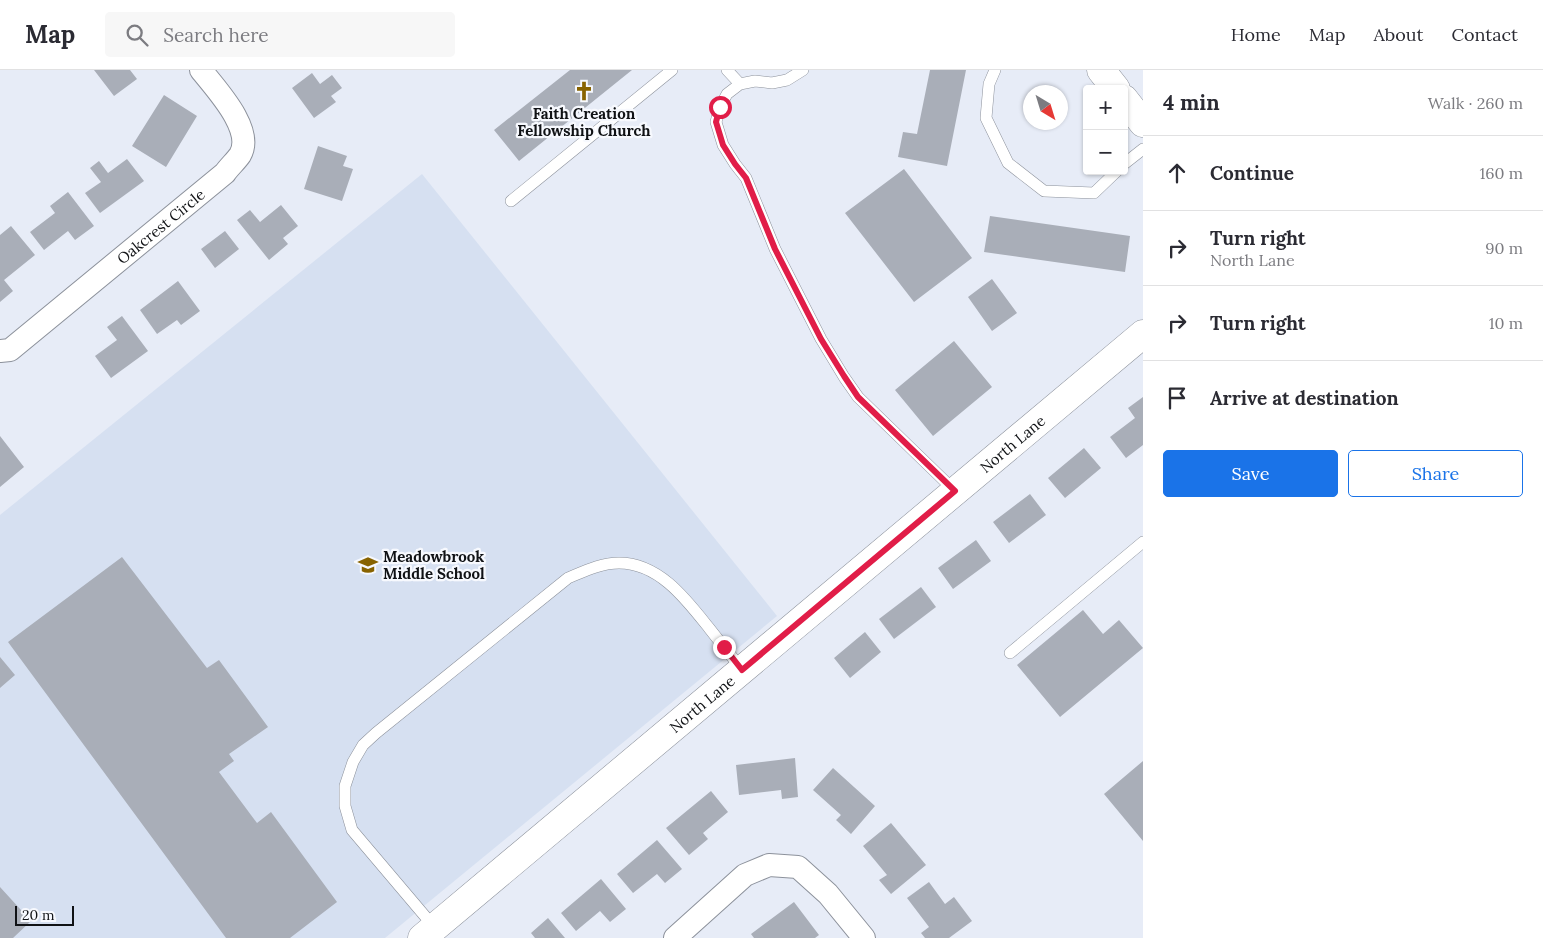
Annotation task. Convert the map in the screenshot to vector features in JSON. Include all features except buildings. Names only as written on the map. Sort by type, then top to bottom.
[{"type":"street","name":"Oakcrest Circle","points":[[0,352],[10,350],[224,173],[241,154],[244,134],[234,113],[201,70]]},
{"type":"street","points":[[1101,70],[1113,85]]},
{"type":"street","points":[[1128,104],[1143,123]]},
{"type":"street","name":"North Lane","points":[[433,935],[742,670],[1143,334]]},
{"type":"street","points":[[675,938],[745,875],[769,865],[798,867],[828,894],[864,938]]},
{"type":"lane","points":[[511,201],[672,70]]},
{"type":"lane","points":[[727,70],[740,84]]},
{"type":"lane","points":[[803,70],[787,80],[772,83],[755,81],[740,84],[728,94],[720,107],[716,122],[723,145],[746,178],[775,249],[821,339],[858,397],[955,491]]},
{"type":"lane","points":[[995,70],[989,84],[986,118],[1008,163],[1044,191],[1094,193],[1113,175]]},
{"type":"lane","points":[[1128,160],[1143,148]]},
{"type":"lane","points":[[1010,653],[1143,542]]},
{"type":"lane","points":[[433,935],[352,830],[345,806],[345,786],[353,762],[363,745],[568,578],[594,566],[620,563],[645,567],[668,582],[685,598],[742,670]]},
{"type":"shaded area","name":"Meadowbrook Middle School","points":[[422,174],[777,616],[385,938],[0,938],[0,515]]},
{"type":"place","name":"Faith Creation Fellowship Church","points":[[584,91]]},
{"type":"place","name":"Meadowbrook Middle School","points":[[368,565]]},
{"type":"route","points":[[720,107],[716,122],[723,145],[746,178],[775,249],[821,339],[858,397],[955,491],[742,670],[724,647]]}]
